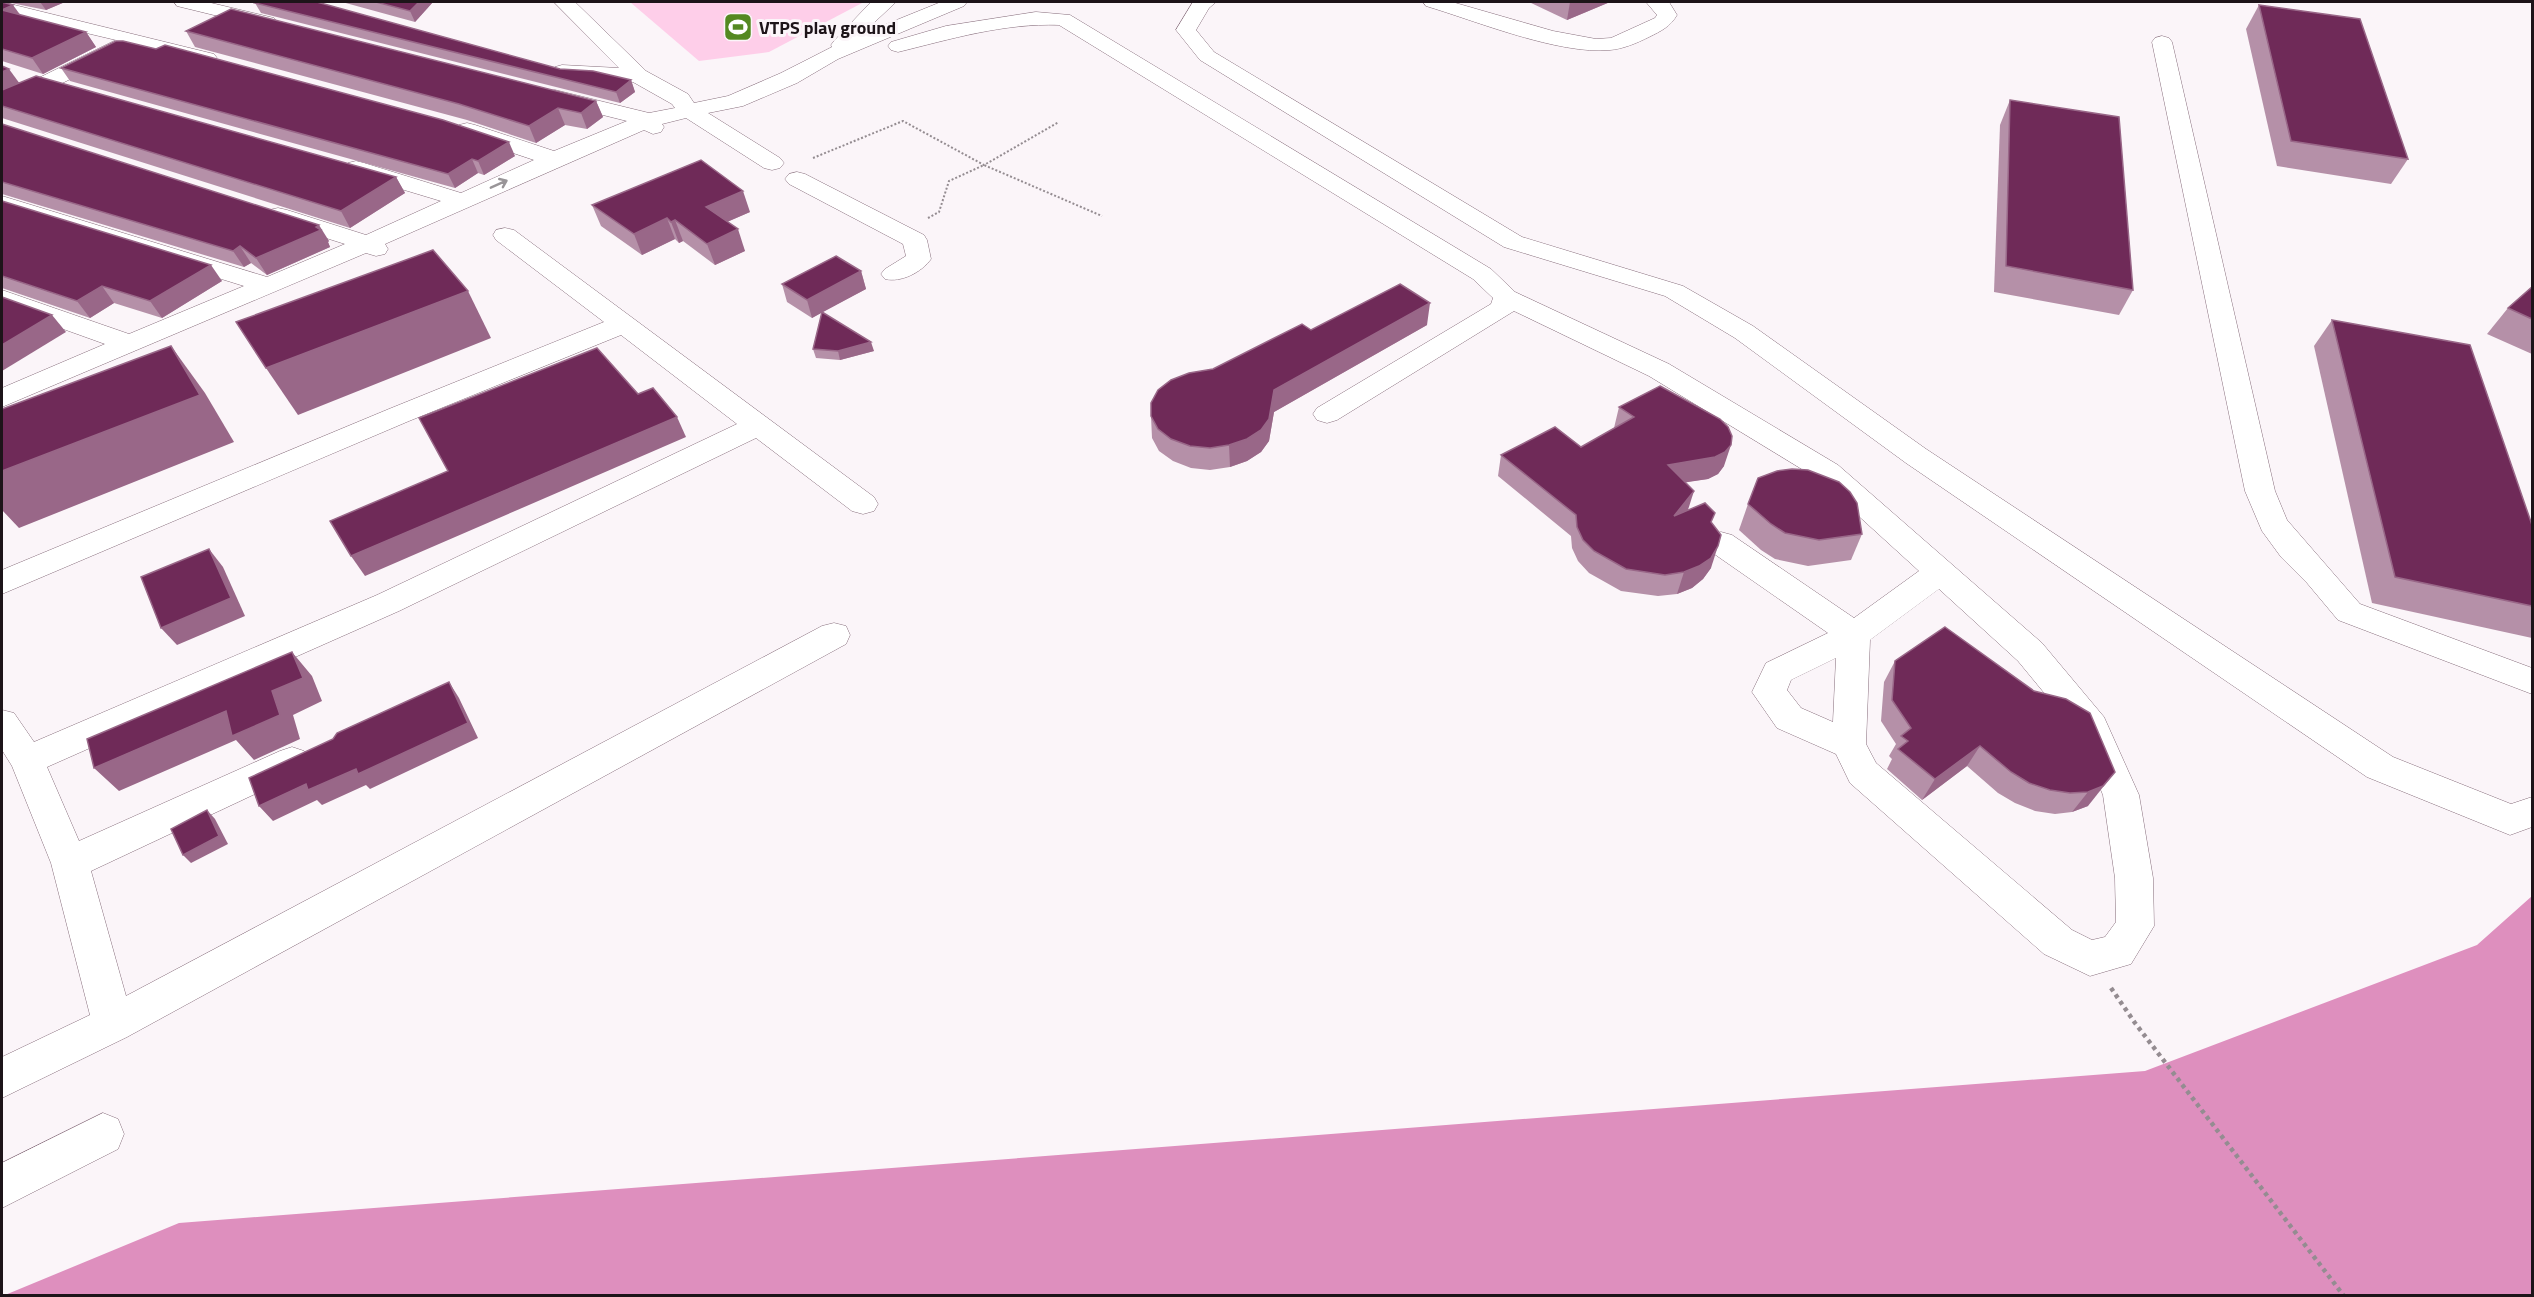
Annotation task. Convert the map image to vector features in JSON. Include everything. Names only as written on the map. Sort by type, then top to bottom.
[{"type":"street","points":[[184,2],[291,28]]},
{"type":"street","points":[[564,2],[638,75],[680,99],[689,111],[772,163],[764,170],[765,178],[776,182],[801,170],[915,240],[919,259],[894,274]]},
{"type":"street","points":[[831,55],[881,3],[886,2]]},
{"type":"street","points":[[2,416],[375,248],[689,111],[735,101],[789,78],[831,55],[957,2]]},
{"type":"street","points":[[1206,2],[1202,3],[1186,30],[1207,56],[1513,242],[1674,291],[1744,332],[1916,456],[2380,767],[2510,820],[2532,812]]},
{"type":"street","points":[[1433,2],[1563,39],[1600,45],[1621,41],[1663,22],[1667,15],[1661,4],[1656,2]]},
{"type":"street","points":[[2,7],[225,63]]},
{"type":"street","points":[[789,78],[946,32],[1036,18],[1064,19],[1482,274],[1506,297],[1659,370],[1828,472],[2030,652],[2092,727],[2121,795],[2134,878],[2135,926],[2117,952],[2090,958],[2058,942],[1863,773],[1849,744],[1854,635]]},
{"type":"street","points":[[2,104],[135,39]]},
{"type":"street","points":[[2162,42],[2260,490],[2273,524],[2292,549],[2318,575],[2349,612],[2532,681]]},
{"type":"street","points":[[543,66],[565,72],[638,75]]},
{"type":"street","points":[[12,73],[79,93]]},
{"type":"street","points":[[534,90],[653,128]]},
{"type":"street","points":[[447,124],[555,159]]},
{"type":"street","points":[[2,398],[267,285],[375,248],[459,201],[555,159],[653,128]]},
{"type":"street","points":[[336,162],[443,193],[459,201]]},
{"type":"street","points":[[2,204],[267,285]]},
{"type":"street","points":[[257,208],[375,248]]},
{"type":"street","points":[[505,235],[863,504]]},
{"type":"street","points":[[1327,414],[1503,308],[1506,297]]},
{"type":"street","points":[[2,298],[130,344]]},
{"type":"street","points":[[2,583],[399,415],[624,324]]},
{"type":"street","points":[[27,760],[388,603],[758,425]]},
{"type":"street","points":[[1721,543],[1854,635]]},
{"type":"street","points":[[1849,744],[1789,718],[1770,692],[1778,672],[1854,635],[1939,573]]},
{"type":"street","points":[[2,1078],[113,1024],[834,635]]},
{"type":"street","points":[[2,723],[27,760],[70,863],[113,1024]]},
{"type":"street","points":[[70,863],[322,747]]},
{"type":"street","points":[[2,1186],[103,1134]]},
{"type":"path","points":[[801,170],[903,121],[984,165],[1102,216]]},
{"type":"path","points":[[901,231],[939,212],[949,181],[984,165],[1059,122]]},
{"type":"path","points":[[2135,1023],[2344,1296]]},
{"type":"shaded area","name":"VTPS play ground","points":[[630,2],[864,2],[769,52],[699,61]]},
{"type":"shaded area","points":[[2532,896],[2532,1295],[5,1295],[179,1223],[2145,1071],[2477,945]]},
{"type":"building","points":[[2,2],[13,5],[2,10]]},
{"type":"building","points":[[317,2],[560,69],[593,71],[631,80],[616,92],[255,3]]},
{"type":"building","points":[[376,2],[419,2],[410,11]]},
{"type":"building","points":[[2259,5],[2360,19],[2408,159],[2291,141]]},
{"type":"building","points":[[231,9],[596,101],[581,113],[558,108],[529,126],[459,104],[186,31]]},
{"type":"building","points":[[2,10],[86,32],[32,58],[2,49]]},
{"type":"building","points":[[116,41],[156,49],[165,45],[443,120],[509,142],[478,161],[472,159],[448,174],[61,68]]},
{"type":"building","points":[[36,76],[396,177],[341,211],[2,106],[2,90]]},
{"type":"building","points":[[2010,100],[2119,117],[2133,290],[2006,266]]},
{"type":"building","points":[[2,124],[319,225],[316,227],[321,230],[256,258],[240,246],[233,251],[2,182]]},
{"type":"building","points":[[701,160],[743,191],[706,207],[738,229],[707,244],[675,220],[671,222],[667,218],[634,234],[592,205]]},
{"type":"building","points":[[2,201],[211,265],[150,301],[102,286],[77,301],[2,276]]},
{"type":"building","points":[[433,250],[468,291],[266,368],[236,322]]},
{"type":"building","points":[[836,256],[861,271],[807,300],[782,284]]},
{"type":"building","points":[[1400,284],[1430,303],[1274,390],[1269,419],[1261,430],[1247,439],[1210,448],[1190,446],[1171,439],[1158,429],[1151,416],[1151,403],[1158,390],[1171,380],[1189,373],[1213,369],[1302,324],[1311,330]]},
{"type":"building","points":[[2532,287],[2532,319],[2508,308]]},
{"type":"building","points":[[2,297],[52,315],[2,345]]},
{"type":"building","points":[[822,312],[871,342],[838,351],[813,349]]},
{"type":"building","points":[[2332,320],[2470,345],[2532,525],[2532,606],[2395,577]]},
{"type":"building","points":[[171,346],[200,395],[2,471],[2,409]]},
{"type":"building","points":[[597,348],[638,394],[653,388],[677,417],[351,556],[330,521],[448,471],[419,418]]},
{"type":"building","points":[[1660,386],[1720,419],[1728,427],[1732,436],[1731,445],[1725,452],[1715,457],[1668,465],[1694,491],[1674,516],[1705,503],[1715,513],[1711,522],[1721,535],[1711,558],[1684,572],[1665,575],[1626,569],[1594,551],[1583,540],[1577,527],[1576,515],[1501,455],[1555,427],[1581,447],[1634,417],[1619,407]]},
{"type":"building","points":[[1808,470],[1839,482],[1850,492],[1857,503],[1862,534],[1819,540],[1785,533],[1748,504],[1758,478],[1777,471]]},
{"type":"building","points":[[209,549],[231,598],[161,628],[141,577]]},
{"type":"building","points":[[1945,627],[2034,691],[2066,699],[2090,713],[2115,772],[2103,786],[2088,792],[2070,793],[2050,790],[2029,783],[2011,772],[1980,746],[1935,779],[1898,749],[1908,741],[1901,736],[1911,728],[1892,700],[1895,661]]},
{"type":"building","points":[[292,652],[303,678],[272,691],[280,715],[232,736],[226,711],[94,768],[87,739]]},
{"type":"building","points":[[449,682],[468,723],[358,774],[356,769],[308,790],[306,784],[259,806],[249,778],[333,739],[337,733]]},
{"type":"building","points":[[207,810],[219,836],[183,855],[171,829]]},
{"type":"place","name":"VTPS play ground","points":[[738,27]]}]
